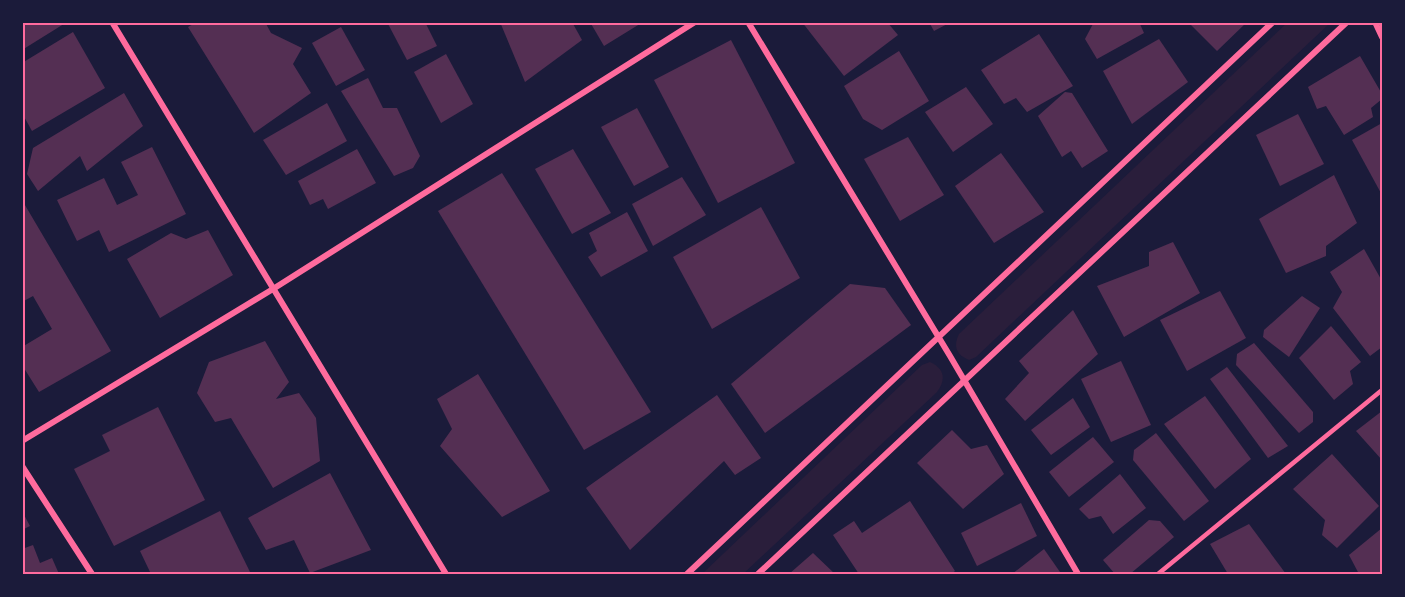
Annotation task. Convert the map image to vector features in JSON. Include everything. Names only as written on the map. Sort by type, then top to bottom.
[{"type":"street","points":[[112,22],[446,574]]},
{"type":"street","points":[[22,441],[273,289],[695,22]]},
{"type":"street","points":[[748,22],[939,337],[1078,574]]},
{"type":"street","points":[[687,574],[1273,22]]},
{"type":"street","points":[[759,574],[1347,22]]},
{"type":"street","points":[[1375,22],[1383,37]]},
{"type":"street","points":[[22,466],[92,574]]},
{"type":"lane","points":[[1158,574],[1383,390]]},
{"type":"shaded area","points":[[1287,23],[1330,23],[976,357],[969,360],[961,356],[956,346],[959,334]]},
{"type":"shaded area","points":[[930,362],[939,368],[943,379],[937,392],[743,574],[702,574],[922,365]]},
{"type":"building","points":[[22,22],[67,22],[22,50]]},
{"type":"building","points":[[197,22],[265,22],[271,33],[302,48],[293,64],[311,93],[254,133],[188,27]]},
{"type":"building","points":[[387,22],[425,22],[437,46],[407,60]]},
{"type":"building","points":[[500,22],[572,22],[582,40],[525,82]]},
{"type":"building","points":[[590,22],[643,22],[604,46]]},
{"type":"building","points":[[802,22],[887,22],[898,35],[844,76]]},
{"type":"building","points":[[929,22],[951,22],[934,31]]},
{"type":"building","points":[[1094,22],[1139,22],[1144,33],[1097,59],[1085,39]]},
{"type":"building","points":[[1188,22],[1247,22],[1217,51]]},
{"type":"building","points":[[341,27],[365,70],[336,86],[312,43]]},
{"type":"building","points":[[73,32],[105,88],[32,131],[22,113],[22,63]]},
{"type":"building","points":[[1039,34],[1073,86],[1027,112],[1016,98],[1004,104],[981,70]]},
{"type":"building","points":[[1159,39],[1188,82],[1132,124],[1103,71]]},
{"type":"building","points":[[731,40],[795,163],[718,203],[654,80]]},
{"type":"building","points":[[899,51],[929,101],[882,130],[863,119],[844,86]]},
{"type":"building","points":[[446,54],[473,104],[441,123],[414,72]]},
{"type":"building","points":[[1360,56],[1382,94],[1382,99],[1371,108],[1373,117],[1344,135],[1326,106],[1317,109],[1308,87]]},
{"type":"building","points":[[368,78],[383,108],[397,108],[420,156],[413,168],[394,176],[341,91]]},
{"type":"building","points":[[966,87],[993,124],[953,152],[925,112]]},
{"type":"building","points":[[1065,92],[1072,93],[1108,151],[1082,168],[1071,151],[1062,157],[1038,116]]},
{"type":"building","points":[[124,93],[143,126],[87,171],[80,156],[38,191],[27,174],[33,148]]},
{"type":"building","points":[[327,103],[347,141],[286,175],[263,140]]},
{"type":"building","points":[[637,108],[669,167],[634,186],[601,127]]},
{"type":"building","points":[[1298,114],[1324,164],[1280,186],[1256,135]]},
{"type":"building","points":[[1382,123],[1382,195],[1352,140]]},
{"type":"building","points":[[908,137],[944,195],[900,221],[864,159]]},
{"type":"building","points":[[152,147],[186,214],[109,252],[99,230],[77,241],[57,200],[104,178],[117,205],[138,195],[121,162]]},
{"type":"building","points":[[357,149],[376,183],[328,209],[323,199],[310,205],[298,181]]},
{"type":"building","points":[[573,149],[611,213],[572,234],[535,169]]},
{"type":"building","points":[[1001,153],[1044,212],[994,243],[955,186]]},
{"type":"building","points":[[502,173],[651,412],[584,450],[438,211]]},
{"type":"building","points":[[1334,175],[1357,223],[1326,246],[1326,256],[1286,273],[1259,219]]},
{"type":"building","points":[[682,177],[706,215],[653,246],[632,204]]},
{"type":"building","points":[[22,200],[111,351],[39,392],[22,365],[22,347],[52,329],[33,296],[22,302]]},
{"type":"building","points":[[761,207],[800,278],[712,329],[673,257]]},
{"type":"building","points":[[627,212],[648,251],[601,277],[588,257],[597,251],[589,233]]},
{"type":"building","points":[[208,230],[233,275],[160,318],[127,259],[171,233],[186,239]]},
{"type":"building","points":[[1173,242],[1200,293],[1124,337],[1097,286],[1149,266],[1149,252]]},
{"type":"building","points":[[1364,249],[1382,281],[1382,347],[1370,356],[1333,308],[1342,292],[1330,272]]},
{"type":"building","points":[[850,284],[885,288],[911,325],[765,433],[731,384]]},
{"type":"building","points":[[1220,291],[1246,338],[1187,371],[1160,320]]},
{"type":"building","points":[[1302,296],[1320,308],[1289,357],[1263,337],[1264,330]]},
{"type":"building","points":[[1073,310],[1098,354],[1025,421],[1005,399],[1029,373],[1019,361]]},
{"type":"building","points":[[1331,326],[1361,362],[1350,371],[1353,384],[1334,400],[1299,358]]},
{"type":"building","points":[[265,341],[289,382],[276,399],[299,393],[316,418],[320,461],[273,488],[231,418],[215,422],[197,393],[209,362]]},
{"type":"building","points":[[1254,343],[1313,412],[1313,422],[1299,433],[1236,365],[1237,354]]},
{"type":"building","points":[[1121,361],[1151,425],[1111,442],[1081,379]]},
{"type":"building","points":[[1227,367],[1288,446],[1268,458],[1210,379]]},
{"type":"building","points":[[478,374],[550,491],[502,517],[440,446],[452,429],[437,399]]},
{"type":"building","points":[[717,395],[761,458],[735,475],[724,461],[630,550],[586,488]]},
{"type":"building","points":[[1205,396],[1251,459],[1215,489],[1164,424]]},
{"type":"building","points":[[1073,398],[1090,427],[1051,455],[1031,430]]},
{"type":"building","points":[[158,407],[205,500],[114,546],[74,469],[110,451],[102,435]]},
{"type":"building","points":[[1382,411],[1382,460],[1356,431]]},
{"type":"building","points":[[952,430],[971,449],[987,445],[1004,474],[963,509],[917,463]]},
{"type":"building","points":[[1156,433],[1209,501],[1184,521],[1133,460],[1134,450]]},
{"type":"building","points":[[1093,437],[1114,462],[1069,497],[1049,472]]},
{"type":"building","points":[[1332,454],[1379,506],[1337,548],[1322,535],[1325,520],[1293,489]]},
{"type":"building","points":[[330,473],[371,550],[310,573],[294,540],[266,550],[248,518]]},
{"type":"building","points":[[1120,474],[1146,508],[1113,534],[1101,516],[1089,519],[1079,509]]},
{"type":"building","points":[[910,501],[955,571],[951,574],[859,574],[833,535],[854,521],[862,533]]},
{"type":"building","points":[[1021,503],[1037,536],[977,566],[961,533]]},
{"type":"building","points":[[22,511],[30,526],[22,530]]},
{"type":"building","points":[[220,511],[251,574],[151,574],[140,551]]},
{"type":"building","points":[[1149,520],[1160,521],[1174,537],[1130,574],[1115,574],[1103,560]]},
{"type":"building","points":[[1249,524],[1286,574],[1228,574],[1210,544]]},
{"type":"building","points":[[1382,528],[1382,574],[1359,574],[1349,555]]},
{"type":"building","points":[[33,545],[40,563],[52,558],[59,574],[22,574],[22,549]]},
{"type":"building","points":[[1044,549],[1060,572],[1058,574],[1012,574]]},
{"type":"building","points":[[813,553],[835,574],[789,574]]}]
